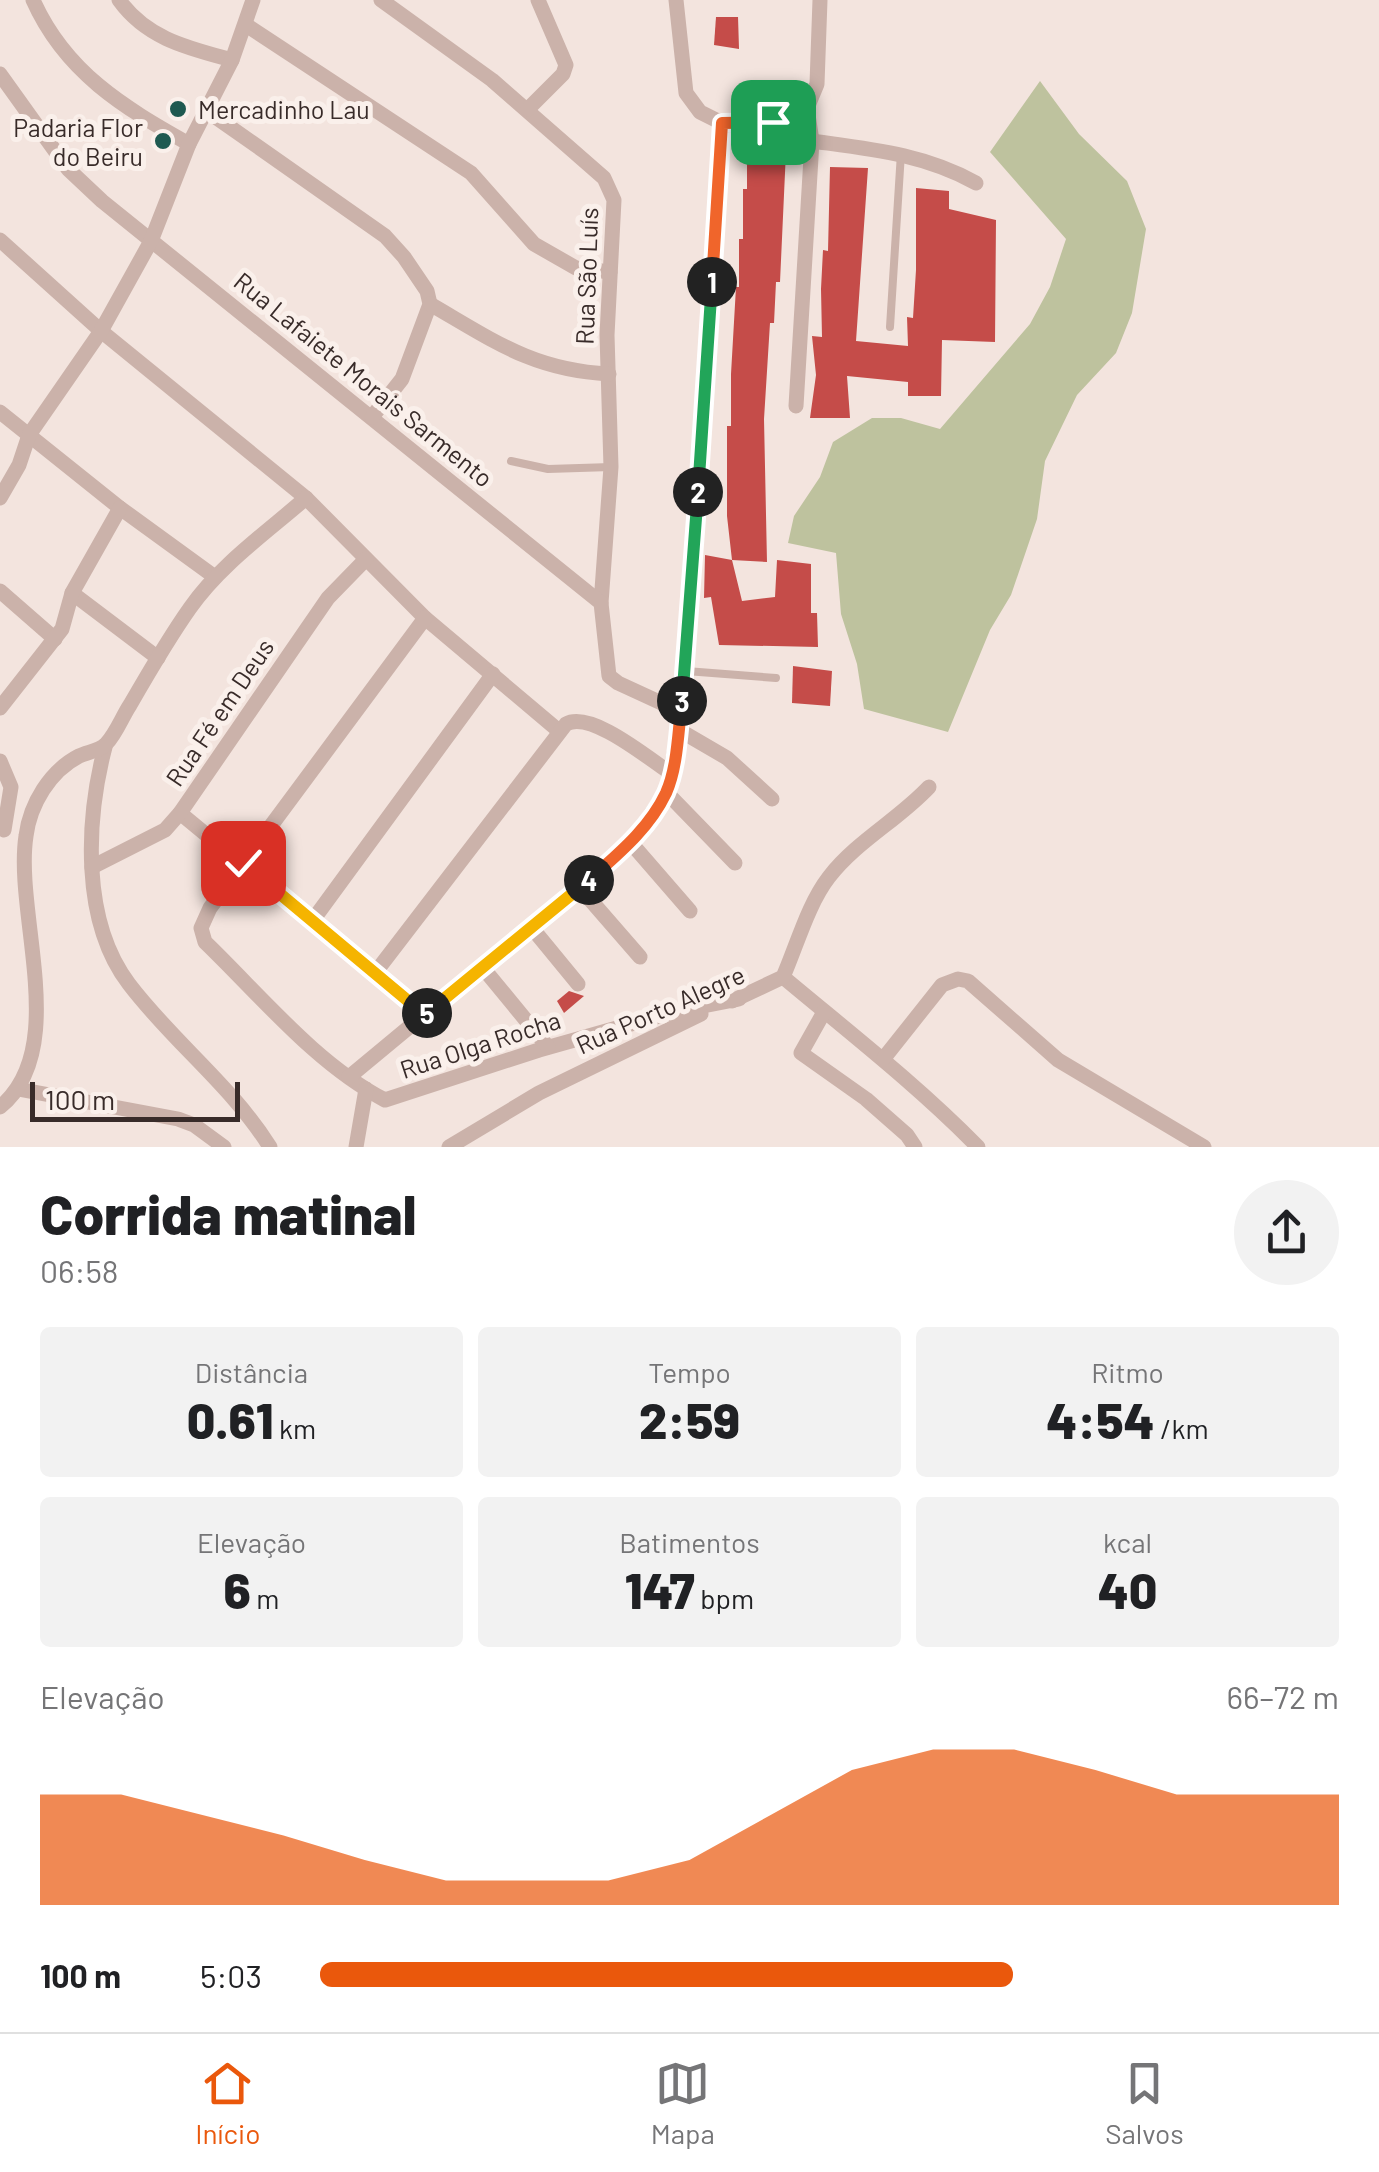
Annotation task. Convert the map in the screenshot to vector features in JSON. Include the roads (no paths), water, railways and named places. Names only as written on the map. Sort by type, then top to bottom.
[{"type":"street","points":[[32,0],[47,28],[103,91],[126,109],[189,144]]},
{"type":"street","points":[[119,0],[153,34],[232,60]]},
{"type":"street","points":[[0,498],[19,465],[28,435],[101,331],[151,241],[189,144],[232,60],[253,0]]},
{"type":"street","name":"Rua São Luís","points":[[381,0],[492,80],[604,178],[610,188],[614,216],[610,272],[611,468],[601,603]]},
{"type":"street","points":[[528,110],[563,74],[566,65],[538,0]]},
{"type":"street","points":[[676,0],[686,92],[700,112],[722,123],[787,119],[806,108]]},
{"type":"street","points":[[796,406],[812,141],[806,108],[817,84],[820,0]]},
{"type":"street","points":[[246,25],[471,174],[534,244],[576,268],[610,272]]},
{"type":"street","name":"Rua Lafaiete Morais Sarmento","points":[[0,74],[68,169],[151,241],[601,603]]},
{"type":"street","points":[[207,111],[385,236],[420,280],[430,304],[516,354],[546,366],[609,374]]},
{"type":"street","points":[[349,1077],[631,843],[666,792],[686,672],[722,123]]},
{"type":"street","points":[[812,141],[901,154],[946,166],[976,183]]},
{"type":"street","points":[[0,240],[101,331],[306,498],[425,618],[560,731]]},
{"type":"street","points":[[372,417],[402,379],[430,304]]},
{"type":"street","points":[[0,412],[120,508],[215,577]]},
{"type":"street","points":[[270,1147],[246,1111],[127,982],[113,957],[103,928],[92,867],[94,790],[104,747],[192,605],[215,577],[306,498]]},
{"type":"street","points":[[0,708],[56,638],[72,594],[120,508]]},
{"type":"street","name":"Rua Fé em Deus","points":[[92,867],[164,830],[180,814],[300,635],[328,598],[366,559]]},
{"type":"street","points":[[0,591],[56,638]]},
{"type":"street","points":[[72,594],[158,658]]},
{"type":"street","points":[[601,603],[609,676],[681,712]]},
{"type":"street","points":[[356,1147],[366,1089],[305,1040],[206,942],[201,928],[243,863],[425,618]]},
{"type":"street","points":[[313,920],[493,674]]},
{"type":"street","points":[[376,973],[572,720],[587,721],[672,774]]},
{"type":"street","points":[[679,730],[726,758],[772,799]]},
{"type":"street","points":[[0,1107],[18,1089],[30,1054],[37,1007],[28,932],[26,830],[41,794],[59,770],[74,758],[104,747]]},
{"type":"street","points":[[0,762],[11,786],[2,831],[26,830]]},
{"type":"street","name":"Rua Porto Alegre","points":[[449,1147],[539,1093],[685,1020],[783,978],[826,881],[842,861],[929,788]]},
{"type":"street","points":[[666,792],[736,863]]},
{"type":"street","points":[[180,814],[425,1015]]},
{"type":"street","points":[[631,843],[690,911]]},
{"type":"street","points":[[580,888],[640,957]]},
{"type":"street","points":[[532,928],[578,984]]},
{"type":"street","points":[[483,968],[548,1047]]},
{"type":"street","points":[[783,978],[884,1058],[978,1147]]},
{"type":"street","points":[[884,1058],[942,985],[958,979],[968,981],[1058,1060],[1204,1147]]},
{"type":"street","name":"Rua Olga Rocha","points":[[366,1089],[386,1100],[548,1047],[677,1011],[739,999]]},
{"type":"street","points":[[824,1012],[800,1053],[866,1098],[915,1147]]},
{"type":"street","points":[[18,1089],[178,1119],[194,1125],[224,1147]]},
{"type":"street","points":[[255,1147],[258,1128]]},
{"type":"lane","points":[[890,328],[901,154]]},
{"type":"lane","points":[[510,461],[548,469],[611,468]]},
{"type":"lane","points":[[686,672],[776,678]]},
{"type":"place","name":"Mercadinho Lau","points":[[178,109]]},
{"type":"place","name":"Padaria Flor do Beiru","points":[[163,141]]}]
